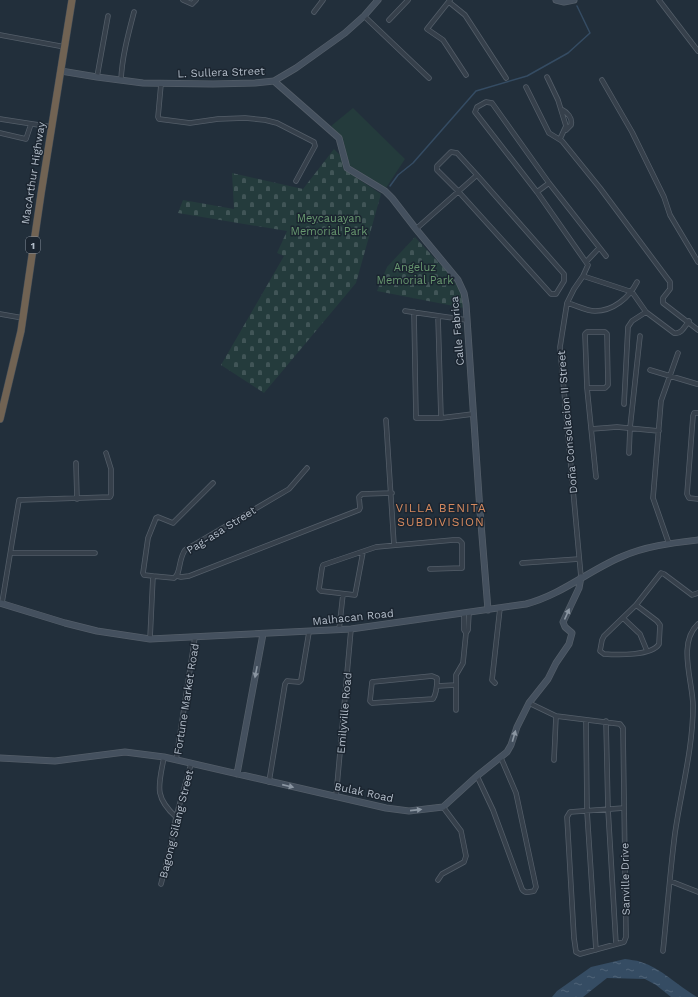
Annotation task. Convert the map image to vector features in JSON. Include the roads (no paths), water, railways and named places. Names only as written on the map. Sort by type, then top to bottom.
[{"type":"highway","name":"MacArthur Highway","points":[[0,419],[23,318],[72,0]]},
{"type":"street","points":[[183,0],[192,4],[196,0]]},
{"type":"street","points":[[314,12],[323,0]]},
{"type":"street","points":[[389,20],[408,0]]},
{"type":"street","points":[[556,0],[564,2],[574,0]]},
{"type":"street","points":[[660,0],[698,51]]},
{"type":"street","name":"L. Sullera Street","points":[[61,71],[143,83],[161,84],[234,83],[274,80],[296,68],[339,37],[364,16],[374,1]]},
{"type":"street","points":[[466,75],[443,40],[427,29],[450,1],[465,15],[506,78]]},
{"type":"street","points":[[121,80],[126,42],[134,12]]},
{"type":"street","points":[[97,77],[108,16]]},
{"type":"street","points":[[364,16],[429,78]]},
{"type":"street","points":[[0,34],[65,47]]},
{"type":"street","points":[[547,77],[561,109],[566,126],[566,130],[560,139]]},
{"type":"street","name":"Calle Fabrica","points":[[274,80],[339,138],[347,168],[388,193],[459,283],[466,299],[488,610]]},
{"type":"street","points":[[602,80],[632,132],[664,197],[670,215],[698,262]]},
{"type":"street","points":[[161,84],[159,119],[190,122],[245,118],[265,120],[277,123],[314,142],[315,146],[296,181]]},
{"type":"street","points":[[526,87],[549,133],[560,139],[600,188],[670,282],[670,289],[663,298],[663,303],[689,321],[698,330]]},
{"type":"street","points":[[606,256],[549,183],[492,103],[486,102],[477,107],[475,112],[537,192],[588,265],[583,276],[632,292],[646,312],[674,333],[677,334],[680,332],[689,321]]},
{"type":"street","points":[[0,119],[52,127]]},
{"type":"street","points":[[0,133],[26,139],[31,124]]},
{"type":"street","points":[[451,152],[457,153],[477,175],[564,274],[564,281],[556,294],[551,294],[436,168],[451,152]]},
{"type":"street","points":[[416,230],[477,175]]},
{"type":"street","points":[[537,192],[549,183]]},
{"type":"street","points":[[586,262],[599,248]]},
{"type":"street","name":"Doña Consolacion II Street","points":[[581,577],[560,347],[567,303],[583,276]]},
{"type":"street","points":[[567,303],[594,311],[605,310],[615,306],[632,292],[637,282]]},
{"type":"street","points":[[404,310],[467,320]]},
{"type":"street","points":[[414,312],[416,416],[418,418],[441,418],[473,414]]},
{"type":"street","points":[[624,404],[628,327],[632,321],[646,312]]},
{"type":"street","points":[[0,314],[23,318]]},
{"type":"street","points":[[438,316],[441,418]]},
{"type":"street","points":[[587,388],[605,388],[608,385],[607,334],[605,332],[586,332],[587,388],[596,477]]},
{"type":"street","points":[[629,453],[630,428],[640,336]]},
{"type":"street","points":[[669,544],[653,498],[661,402],[678,353]]},
{"type":"street","points":[[650,370],[697,384]]},
{"type":"street","points":[[698,413],[694,413],[693,416],[687,494],[689,498],[698,499]]},
{"type":"street","points":[[386,420],[392,493],[394,545]]},
{"type":"street","points":[[592,429],[616,427],[659,431]]},
{"type":"street","points":[[1,603],[11,554],[19,500],[77,499],[107,497],[111,495],[111,469],[106,453]]},
{"type":"street","points":[[76,463],[77,499]]},
{"type":"street","name":"Pag-asa Street","points":[[177,576],[179,561],[185,550],[289,489],[307,468]]},
{"type":"street","points":[[213,483],[173,523],[158,517],[156,518],[148,538],[143,573],[144,575],[174,578],[177,576],[189,576],[359,510],[360,497],[362,494],[392,493]]},
{"type":"street","points":[[363,552],[355,596],[319,589],[322,568],[327,563],[376,547],[453,540],[459,540],[462,543],[462,568],[430,569]]},
{"type":"street","name":"Malhacan Road","points":[[1,603],[96,631],[150,639],[351,629],[526,604],[561,591],[581,577],[621,557],[642,549],[698,540]]},
{"type":"street","points":[[11,554],[95,552]]},
{"type":"street","points":[[522,563],[579,559]]},
{"type":"street","points":[[636,605],[660,625],[659,644],[656,648],[628,655],[604,654],[600,651],[604,636],[636,605],[661,573],[690,594],[694,595],[698,593]]},
{"type":"street","points":[[150,639],[153,576]]},
{"type":"street","points":[[438,880],[442,874],[464,862],[466,856],[461,830],[443,807],[477,776],[507,752],[529,703],[548,679],[556,663],[572,639],[572,633],[565,627],[564,622],[579,588],[581,577]]},
{"type":"street","points":[[339,630],[343,594]]},
{"type":"street","points":[[494,683],[492,680],[500,608]]},
{"type":"street","points":[[456,710],[457,672],[462,663],[466,633],[468,630],[467,613]]},
{"type":"street","points":[[623,618],[640,634],[647,651]]},
{"type":"street","points":[[663,951],[675,833],[693,712],[687,646],[690,636],[698,624]]},
{"type":"street","name":"Emilyville Road","points":[[336,797],[351,629]]},
{"type":"street","points":[[269,782],[285,684],[288,681],[299,682],[301,680],[309,632]]},
{"type":"street","points":[[236,774],[264,634]]},
{"type":"street","name":"Fortune Market Road","points":[[176,760],[195,637]]},
{"type":"street","points":[[432,676],[437,678],[437,686],[435,696],[432,699],[372,703],[370,701],[372,683],[374,681],[432,676]]},
{"type":"street","points":[[437,686],[456,685]]},
{"type":"street","name":"Sanville Drive","points":[[529,703],[556,716],[606,721],[620,724],[623,728],[626,937],[624,942],[616,944]]},
{"type":"street","points":[[554,760],[556,716]]},
{"type":"street","points":[[586,720],[587,811],[596,950]]},
{"type":"street","points":[[606,721],[608,809],[616,944],[580,954],[576,952],[574,938],[567,825],[568,814],[570,812],[587,811],[608,809],[624,808]]},
{"type":"street","name":"Bulak Road","points":[[0,758],[55,760],[125,752],[164,757],[386,808],[409,811],[443,807]]},
{"type":"street","points":[[164,757],[158,785],[159,790],[162,803],[176,817]]},
{"type":"street","points":[[477,776],[482,783],[493,810],[522,889],[527,893],[534,891],[536,887],[516,794],[501,758]]},
{"type":"street","name":"Bagong Silang Street","points":[[161,884],[171,845],[176,817],[191,764]]},
{"type":"street","points":[[670,881],[698,892]]},
{"type":"water","points":[[625,959],[639,961],[656,968],[697,997],[671,997],[656,985],[645,979],[607,978],[583,997],[552,997],[557,991],[591,967]]},
{"type":"waterway","points":[[390,186],[398,175],[413,163],[476,91],[527,76],[568,53],[590,33],[577,6]]},
{"type":"district","name":"VILLA BENITA SUBDIVISION","points":[[441,515]]},
{"type":"park label","name":"Meycauayan Memorial Park","points":[[329,224]]},
{"type":"park label","name":"Angeluz Memorial Park","points":[[415,273]]}]
